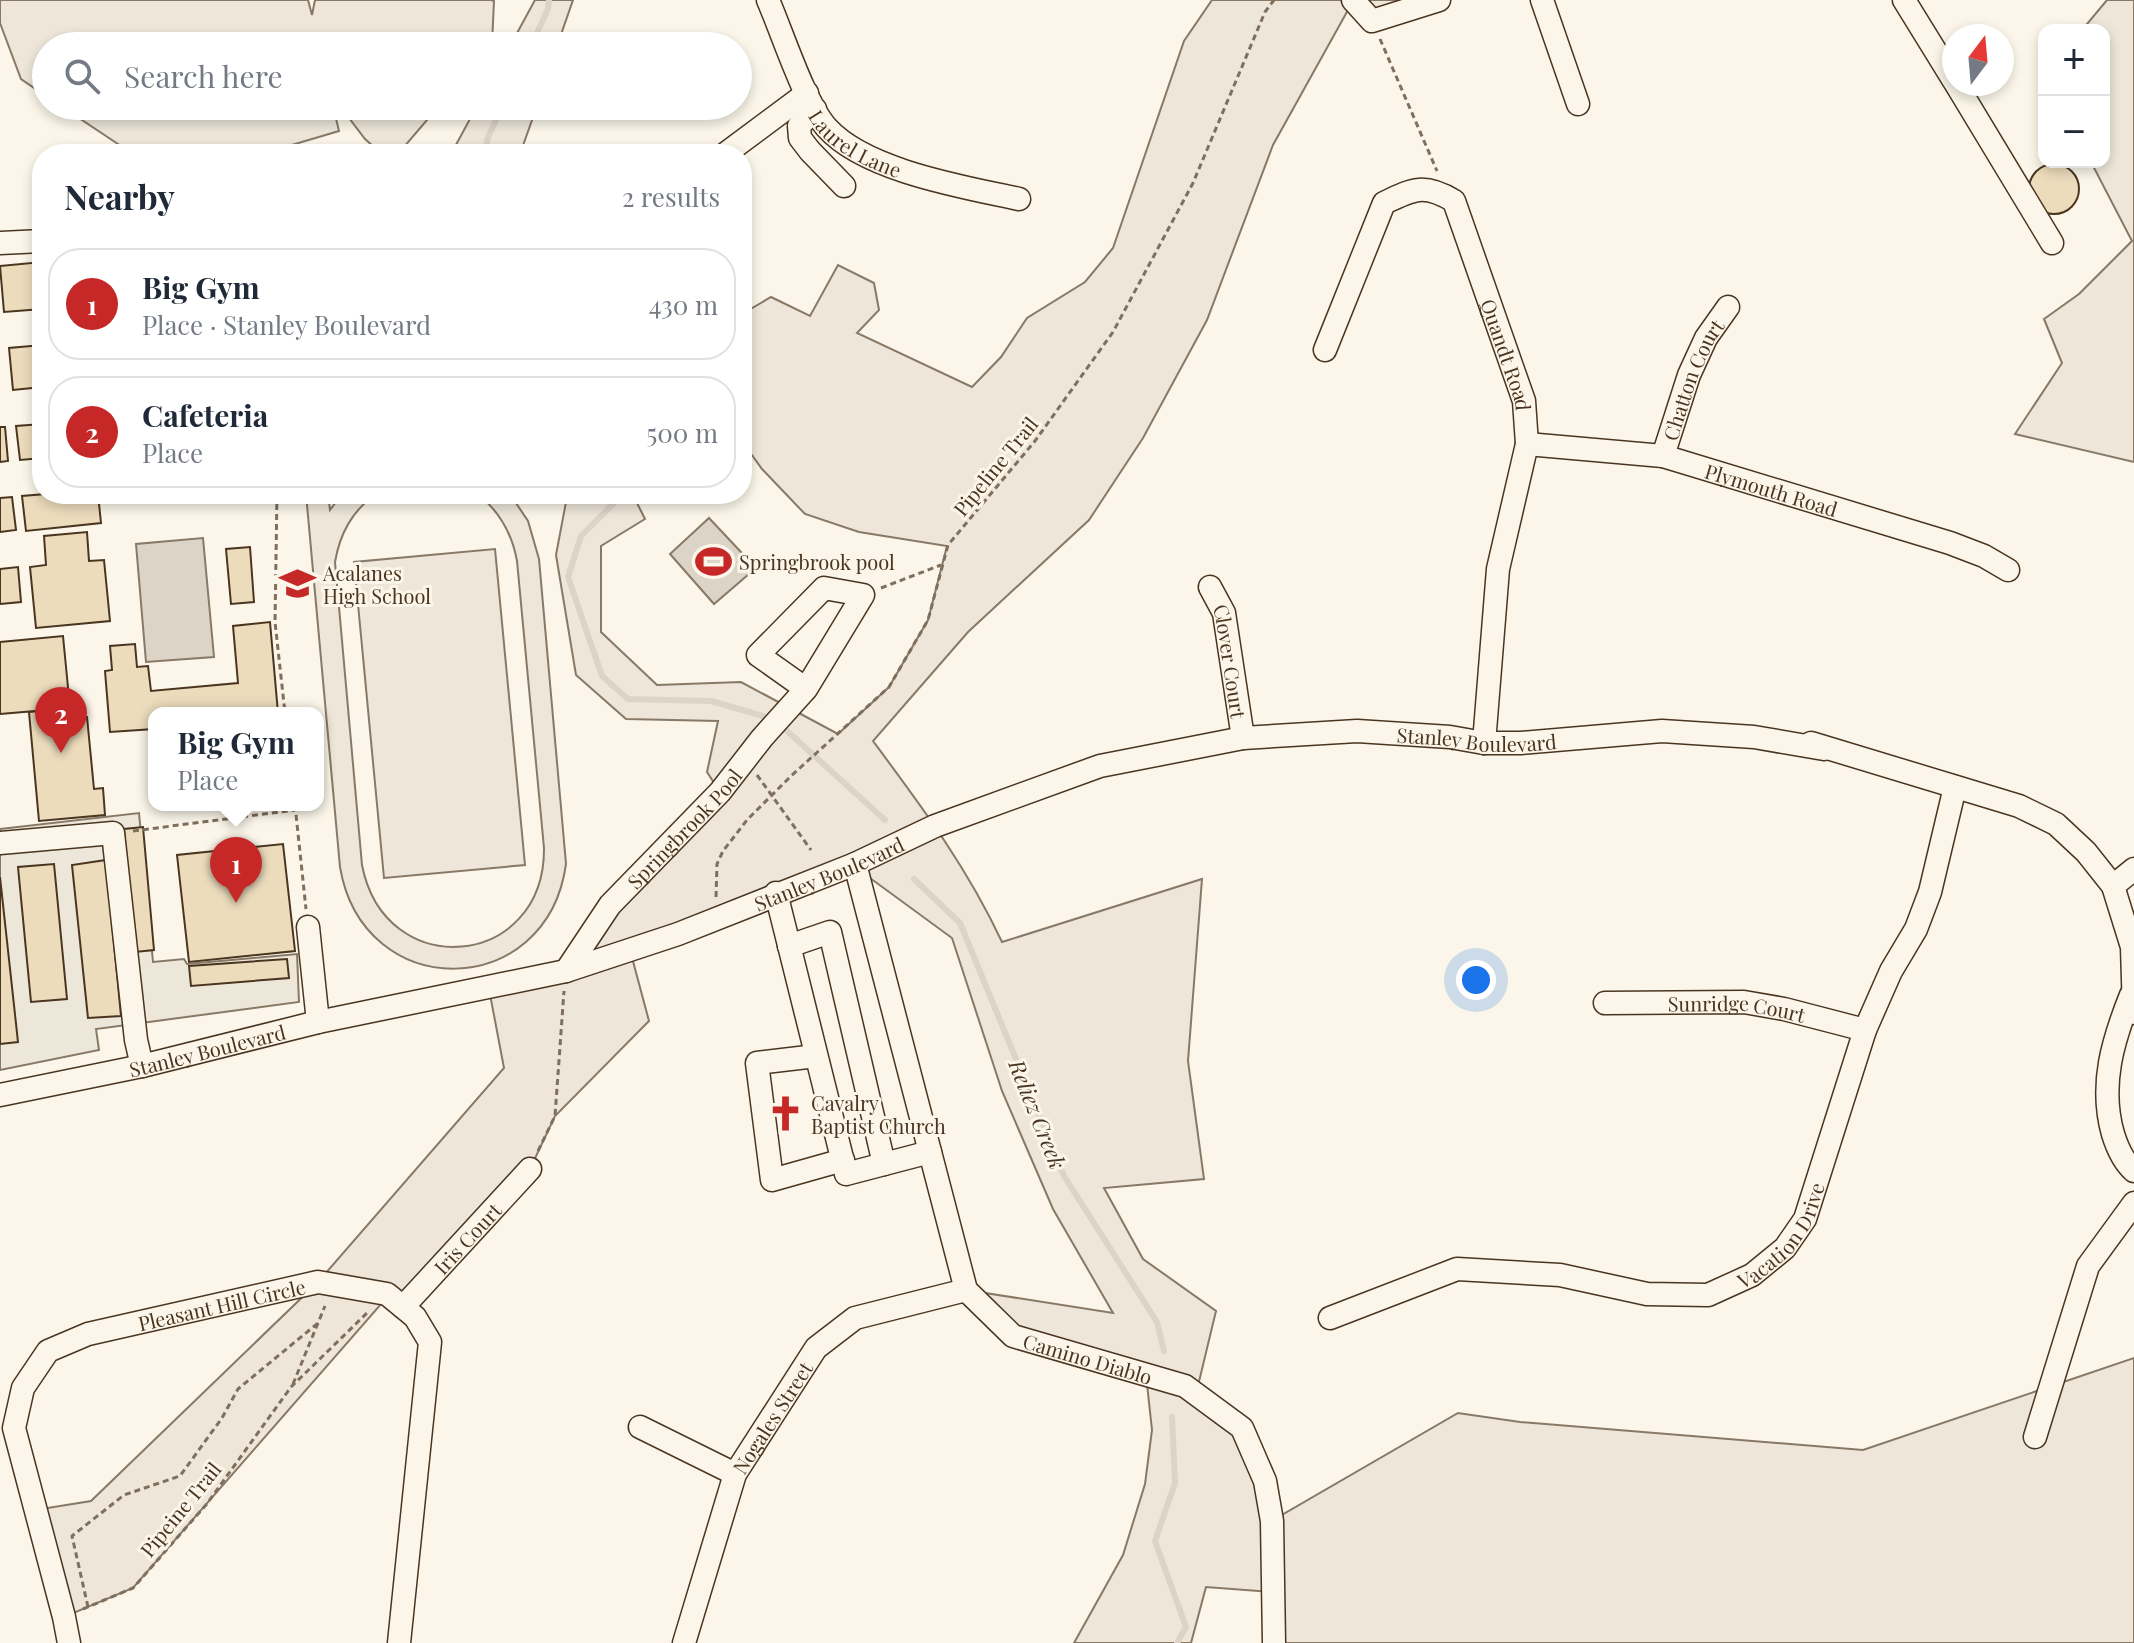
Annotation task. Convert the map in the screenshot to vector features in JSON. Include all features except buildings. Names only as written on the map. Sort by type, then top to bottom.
[{"type":"street","name":"Laurel Lane","points":[[768,0],[811,101],[826,128],[860,153],[938,182],[1019,199]]},
{"type":"street","points":[[1353,0],[1372,21],[1439,0]]},
{"type":"street","points":[[1542,0],[1578,104]]},
{"type":"street","points":[[1904,0],[1942,62]]},
{"type":"street","points":[[1963,96],[2052,243]]},
{"type":"street","points":[[741,144],[811,101]]},
{"type":"street","points":[[811,101],[799,126],[800,138],[844,186]]},
{"type":"street","points":[[1325,350],[1384,203],[1414,189],[1435,192]]},
{"type":"street","name":"Quandt Road","points":[[1435,192],[1454,201],[1524,401],[1527,444],[1498,569],[1484,743]]},
{"type":"street","points":[[0,243],[32,241]]},
{"type":"street","name":"Chatton Court","points":[[1663,456],[1689,375],[1706,338],[1728,307]]},
{"type":"street","name":"Plymouth Road","points":[[1527,444],[1663,456],[1950,543],[1984,556],[2008,570]]},
{"type":"street","name":"Clover Court","points":[[1210,587],[1224,613],[1243,738]]},
{"type":"street","points":[[806,689],[758,655],[824,588],[863,595]]},
{"type":"street","name":"Springbrook Pool","points":[[566,971],[610,905],[720,792],[806,689],[863,595]]},
{"type":"street","name":"Stanley Boulevard","points":[[0,1093],[142,1066],[318,1022],[566,971],[678,934],[855,864],[935,826],[1100,766],[1243,738],[1357,731],[1450,737],[1484,743],[1521,743],[1662,731],[1682,724],[1753,726],[2019,806],[2056,824],[2086,852],[2113,886],[2132,947],[2134,1016],[2121,1077],[2121,1110],[2134,1147]]},
{"type":"street","name":"Vacation Drive","points":[[1330,1318],[1457,1269],[1560,1275],[1647,1294],[1708,1295],[1752,1275],[1785,1248],[1805,1219],[1865,1030],[1891,971],[1916,929],[1930,892],[1955,787]]},
{"type":"street","points":[[0,843],[113,833],[136,1040],[142,1066]]},
{"type":"street","points":[[855,864],[966,1290]]},
{"type":"street","points":[[2113,886],[2134,869]]},
{"type":"street","points":[[776,893],[846,1174],[930,1152]]},
{"type":"street","points":[[308,927],[318,1022]]},
{"type":"street","points":[[789,946],[830,932],[884,1164]]},
{"type":"street","name":"Stanley Boulevard","points":[[2133,990],[2110,1054],[2107,1114],[2116,1144],[2134,1171]]},
{"type":"street","name":"Sunridge Court","points":[[1605,1003],[1744,1002],[1865,1030]]},
{"type":"street","points":[[816,1056],[757,1063],[772,1180],[843,1160]]},
{"type":"street","name":"Iris Court","points":[[395,1300],[530,1169]]},
{"type":"street","points":[[2035,1437],[2088,1266],[2134,1203]]},
{"type":"street","name":"Pleasant Hill Circle","points":[[69,1643],[14,1428],[23,1388],[48,1351],[88,1334],[318,1282],[395,1300]]},
{"type":"street","name":"Nogales Street","points":[[684,1643],[735,1474],[816,1348],[855,1318],[966,1290]]},
{"type":"street","name":"Camino Diablo","points":[[966,1290],[1013,1336],[1185,1386],[1242,1428],[1265,1481],[1272,1521],[1274,1643]]},
{"type":"street","points":[[395,1300],[415,1317],[430,1342],[399,1643]]},
{"type":"street","points":[[640,1427],[735,1474]]},
{"type":"path","name":"Pipeline Trail","points":[[715,918],[717,864],[723,851],[747,820],[889,687],[928,620],[948,545],[1035,441],[1113,332],[1193,183],[1265,12],[1274,0]]},
{"type":"path","points":[[1372,21],[1438,169],[1435,192]]},
{"type":"path","points":[[277,504],[275,622],[284,707]]},
{"type":"path","points":[[863,595],[943,564]]},
{"type":"path","points":[[745,759],[811,850]]},
{"type":"path","points":[[113,833],[267,811]]},
{"type":"path","points":[[295,811],[308,927]]},
{"type":"path","points":[[530,1169],[555,1116],[566,971]]},
{"type":"path","points":[[291,1387],[395,1300]]},
{"type":"path","points":[[88,1607],[72,1536],[124,1495],[180,1476],[222,1418],[238,1389],[318,1323],[291,1387]]},
{"type":"path","name":"Pipeine Trail","points":[[64,1617],[133,1588],[206,1505],[291,1387]]},
{"type":"shaded area","points":[[0,0],[308,0],[312,15],[315,0],[494,1],[493,32],[32,32],[32,86],[21,79],[0,23]]},
{"type":"shaded area","points":[[535,0],[573,0],[562,32],[518,32]]},
{"type":"shaded area","points":[[1212,0],[1439,0],[1372,21],[1353,1],[1273,145],[1207,320],[1143,438],[1089,520],[968,632],[873,741],[959,863],[1002,942],[1202,879],[1188,1061],[1204,1179],[1104,1188],[1143,1259],[1216,1311],[1196,1394],[1242,1428],[1273,1520],[1458,1413],[1520,1422],[1863,1450],[2134,1358],[2134,1643],[1274,1643],[1273,1592],[1206,1587],[1191,1643],[1074,1643],[1123,1555],[1145,1484],[1152,1430],[1146,1375],[1013,1336],[966,1290],[1113,1313],[1053,1209],[1002,1091],[952,938],[855,867],[630,950],[649,1021],[555,1116],[530,1169],[403,1307],[388,1296],[133,1588],[64,1617],[35,1510],[91,1501],[318,1282],[504,1068],[489,989],[566,971],[720,792],[707,772],[718,721],[626,719],[576,675],[556,555],[566,504],[638,504],[645,519],[601,546],[601,632],[657,685],[741,682],[838,734],[889,687],[928,620],[947,546],[859,532],[805,514],[762,469],[752,455],[752,308],[771,297],[810,316],[838,265],[874,283],[879,310],[857,333],[972,387],[1001,357],[1027,318],[1085,282],[1113,248],[1184,41]]},
{"type":"shaded area","points":[[2107,0],[2134,0],[2134,462],[2015,434],[2062,363],[2044,319],[2079,294],[2132,241],[2094,168],[2110,168],[2110,24],[2087,24]]},
{"type":"shaded area","points":[[82,120],[336,120],[339,131],[295,144],[118,144]]},
{"type":"shaded area","points":[[351,120],[427,120],[407,144],[371,144]]},
{"type":"shaded area","points":[[469,120],[532,120],[524,144],[456,144]]},
{"type":"shaded area","points":[[307,504],[329,504],[330,510],[334,504],[364,504],[348,524],[335,562],[362,865],[376,903],[400,930],[430,944],[462,946],[493,938],[519,918],[537,888],[544,848],[517,561],[504,524],[489,504],[517,504],[528,521],[539,559],[566,864],[552,909],[526,942],[492,962],[454,969],[417,963],[382,944],[356,912],[340,867]]},
{"type":"shaded area","name":"Springbrook pool","points":[[709,518],[756,568],[714,604],[670,554]]},
{"type":"shaded area","points":[[203,538],[214,657],[146,662],[136,544]]},
{"type":"shaded area","points":[[495,549],[525,865],[384,878],[354,562]]},
{"type":"shaded area","points":[[139,813],[153,962],[184,959],[187,964],[297,954],[299,1002],[96,1029],[99,1050],[0,1070],[0,829]]},
{"type":"waterway","name":"Reliez Creek","points":[[537,32],[549,0]]},
{"type":"waterway","name":"Reliez Creek","points":[[487,144],[496,120]]},
{"type":"waterway","name":"Reliez Creek","points":[[613,504],[581,536],[568,577],[602,676],[628,699],[711,701],[763,716]]},
{"type":"waterway","name":"Reliez Creek","points":[[787,731],[885,820]]},
{"type":"waterway","name":"Reliez Creek","points":[[914,879],[960,923],[1064,1176],[1157,1322],[1164,1351]]},
{"type":"waterway","name":"Reliez Creek","points":[[1172,1417],[1175,1483],[1155,1541],[1186,1627],[1177,1643]]},
{"type":"place","name":"Springbrook pool","points":[[713,561]]},
{"type":"place","name":"Acalanes High School","points":[[297,584]]},
{"type":"place","name":"Cafeteria","points":[[61,753]]},
{"type":"place","name":"Big Gym","points":[[236,903]]},
{"type":"place","name":"Cavalry Baptist Church","points":[[785,1114]]}]
